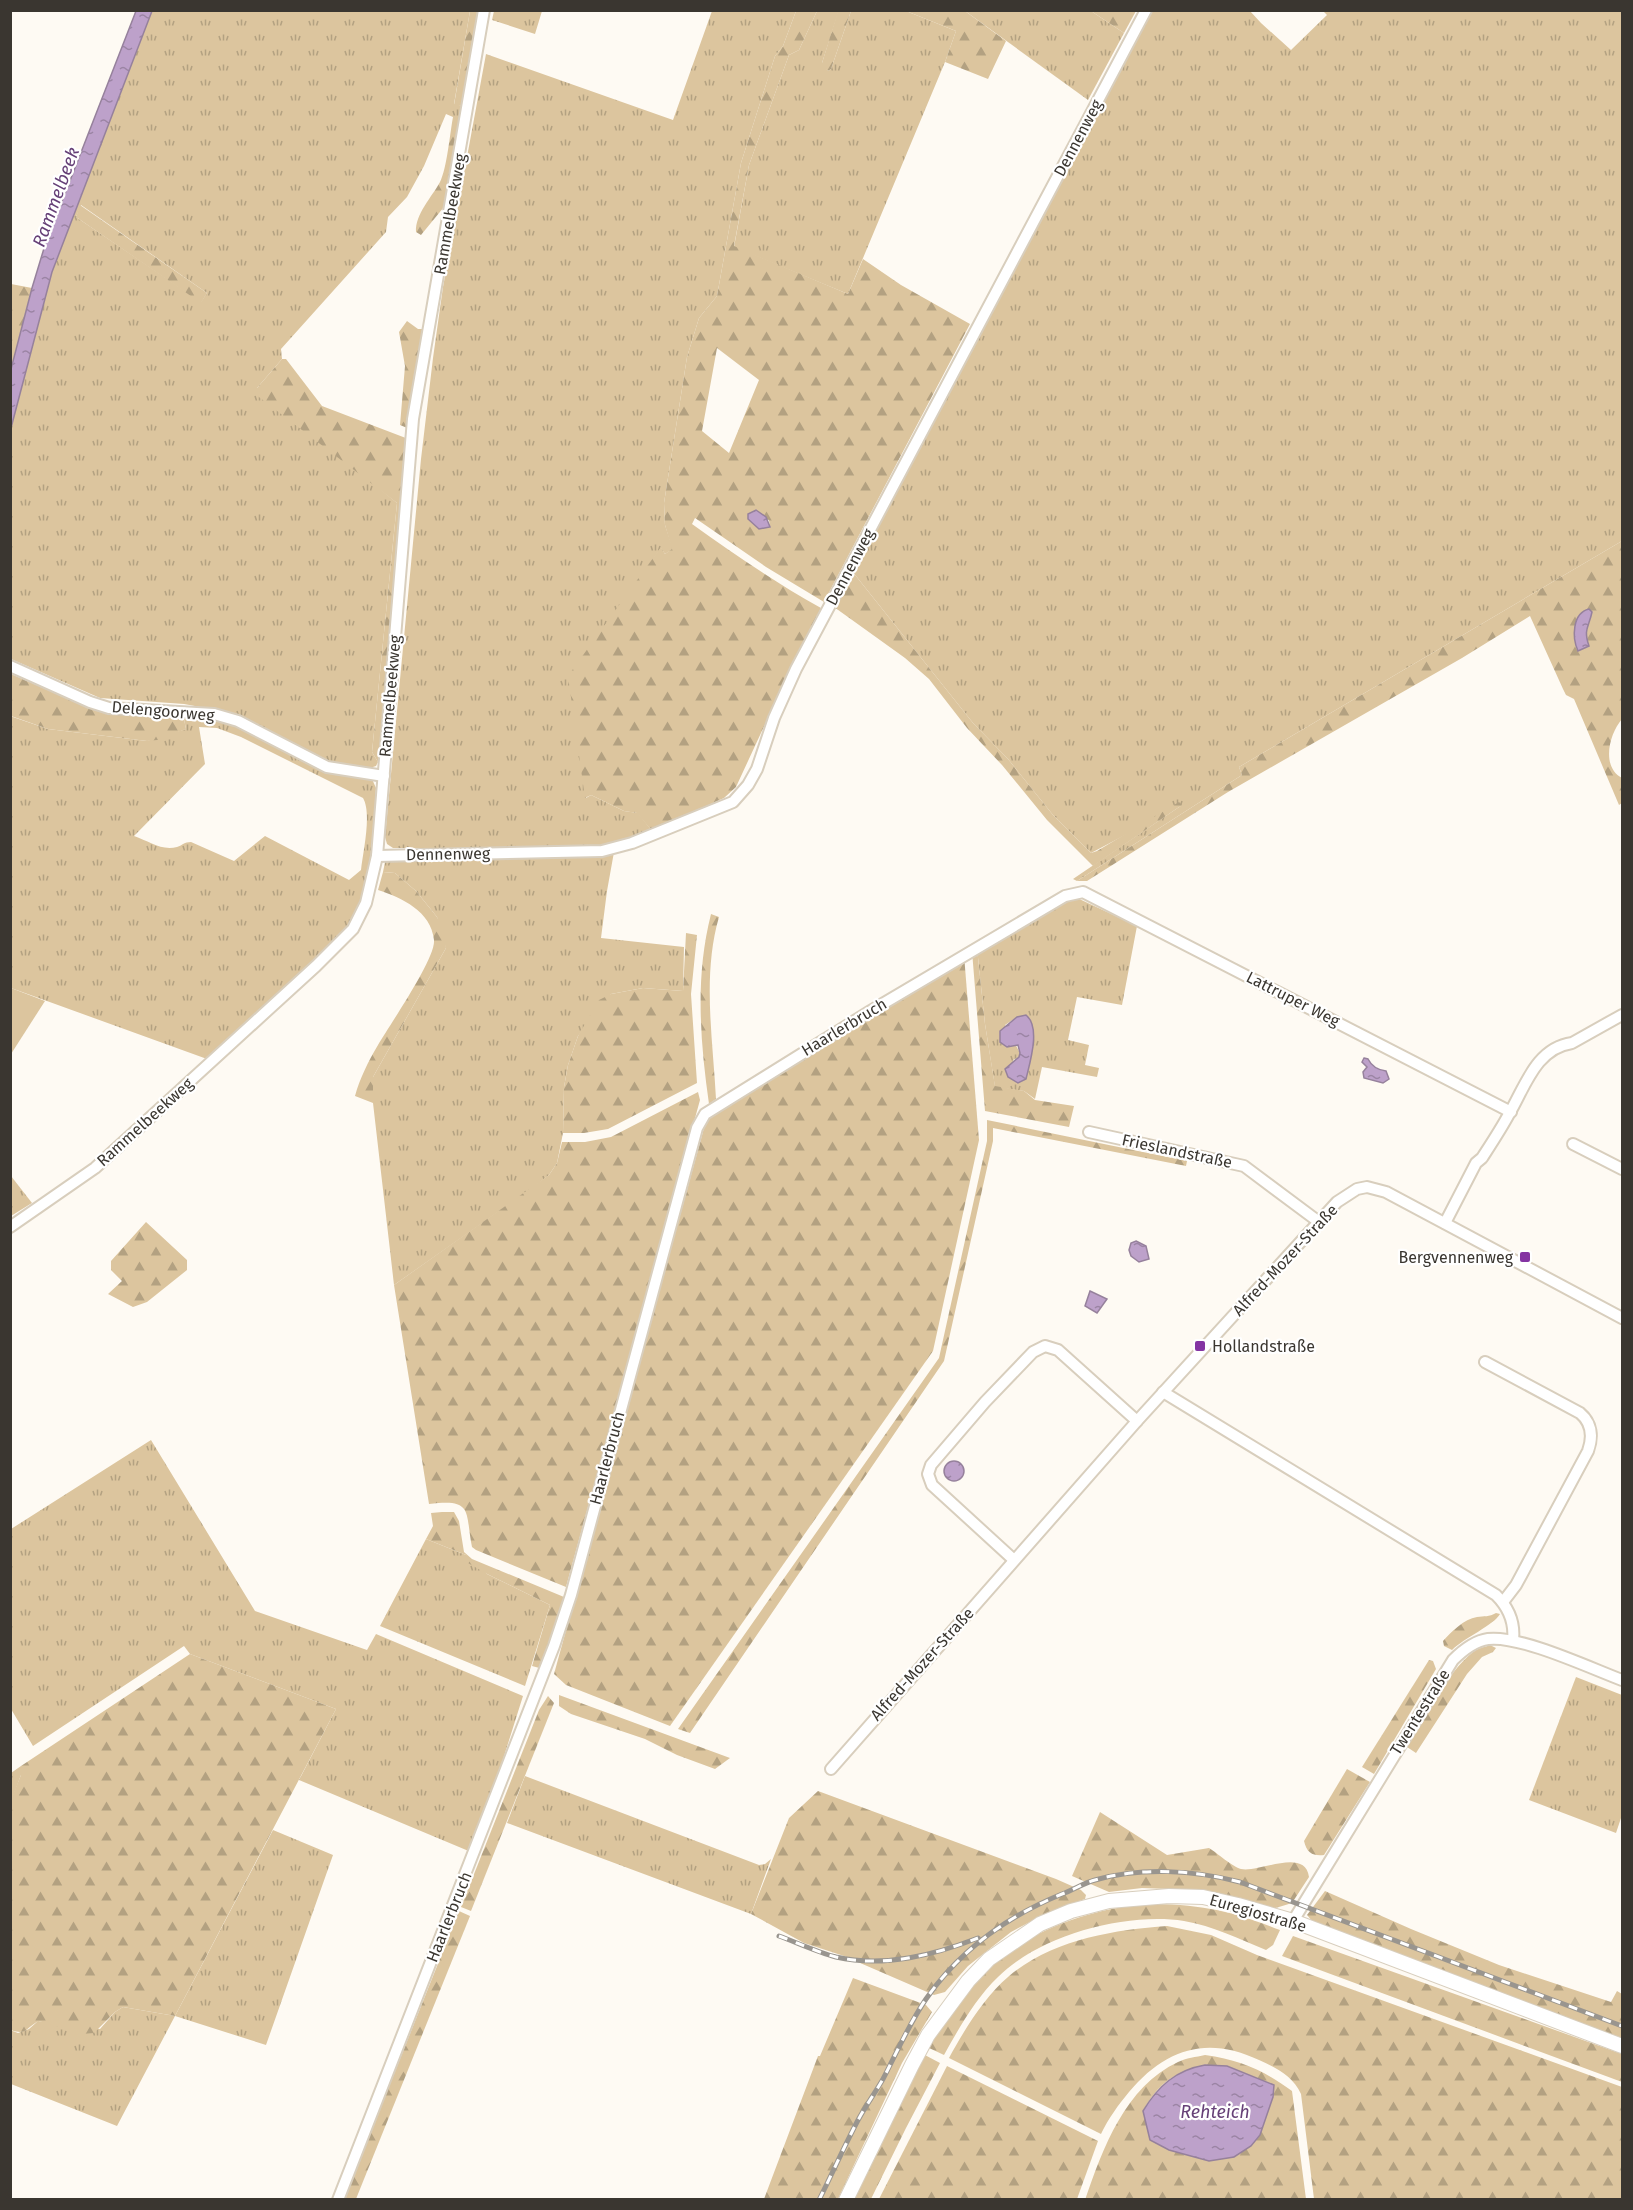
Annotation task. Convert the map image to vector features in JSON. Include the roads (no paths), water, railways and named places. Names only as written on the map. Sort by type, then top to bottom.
[{"type":"main road","name":"Euregiostraße","points":[[846,2199],[928,2035],[968,1981],[989,1959],[1040,1924],[1071,1911],[1109,1901],[1169,1896],[1203,1897],[1293,1921],[1623,2046]]},
{"type":"street","name":"Rammelbeekweg","points":[[10,1227],[94,1168],[308,974],[353,928],[366,903],[376,856],[384,776],[413,419],[484,10]]},
{"type":"street","name":"Dennenweg","points":[[376,856],[602,850],[632,843],[733,802],[748,786],[757,769],[774,718],[796,669],[1146,10]]},
{"type":"street","name":"Delengoorweg","points":[[10,666],[90,702],[109,708],[214,714],[238,721],[327,767],[384,776]]},
{"type":"street","name":"Lattruper Weg","points":[[1075,893],[1088,894],[1122,910],[1511,1112]]},
{"type":"street","name":"Haarlerbruch","points":[[338,2199],[554,1646],[571,1595],[700,1121],[711,1109],[869,1012],[1065,896],[1075,893]]},
{"type":"street","points":[[1445,1223],[1476,1163],[1482,1158],[1511,1112],[1527,1080],[1545,1056],[1563,1044],[1572,1043],[1623,1015]]},
{"type":"street","name":"Frieslandstraße","points":[[1089,1132],[1244,1166],[1319,1222]]},
{"type":"street","points":[[1573,1144],[1623,1170]]},
{"type":"street","name":"Alfred-Mozer-Straße","points":[[831,1768],[1163,1392],[1346,1195],[1357,1189],[1367,1188],[1386,1192],[1623,1318]]},
{"type":"street","points":[[1014,1560],[932,1485],[928,1474],[931,1465],[978,1411],[1033,1352],[1045,1346],[1058,1350],[1137,1421]]},
{"type":"street","points":[[1485,1362],[1580,1413],[1588,1422],[1592,1436],[1588,1451],[1577,1472],[1516,1585],[1503,1602]]},
{"type":"street","points":[[1163,1392],[1496,1595],[1503,1602],[1513,1624],[1513,1640]]},
{"type":"street","name":"Twentestraße","points":[[1293,1921],[1453,1660],[1473,1644],[1487,1639],[1513,1640],[1623,1680]]},
{"type":"water","points":[[136,11],[152,11],[52,272],[11,428],[11,369],[32,288],[45,245]]},
{"type":"water","points":[[756,510],[766,517],[770,527],[759,529],[748,519],[748,514]]},
{"type":"water","points":[[1589,609],[1592,612],[1587,632],[1589,646],[1578,651],[1574,633],[1576,621],[1583,611]]},
{"type":"water","points":[[1026,1015],[1033,1028],[1032,1054],[1026,1079],[1018,1083],[1008,1077],[1005,1069],[1019,1057],[1018,1045],[1007,1047],[1000,1042],[1000,1031],[1017,1017]]},
{"type":"water","points":[[1364,1058],[1376,1068],[1386,1071],[1389,1079],[1383,1083],[1364,1078],[1363,1072],[1367,1067],[1362,1062]]},
{"type":"water","points":[[1136,1241],[1146,1246],[1149,1259],[1139,1262],[1131,1256],[1129,1250],[1131,1243]]},
{"type":"water","points":[[1090,1291],[1107,1299],[1097,1313],[1085,1306]]},
{"type":"water","points":[[954,1461],[961,1464],[964,1471],[961,1478],[954,1481],[947,1478],[944,1471],[947,1464]]},
{"type":"water","name":"Rehteich","points":[[1205,2065],[1227,2066],[1274,2085],[1273,2097],[1260,2135],[1251,2146],[1234,2157],[1209,2161],[1169,2150],[1150,2140],[1143,2111],[1149,2102],[1169,2080],[1185,2071]]},
{"type":"railway","points":[[819,2200],[857,2122],[883,2079],[914,2018],[939,1981],[970,1950],[1004,1924],[1042,1903],[1087,1883],[1113,1876],[1168,1872],[1204,1875],[1240,1882],[1622,2026]]},
{"type":"railway","points":[[779,1936],[836,1957],[872,1961],[909,1958],[944,1950],[978,1938]]},
{"type":"place","name":"Bergvennenweg","points":[[1525,1257]]},
{"type":"place","name":"Hollandstraße","points":[[1200,1346]]},
{"type":"water label","name":"Rammelbeek","points":[[56,197]]}]
